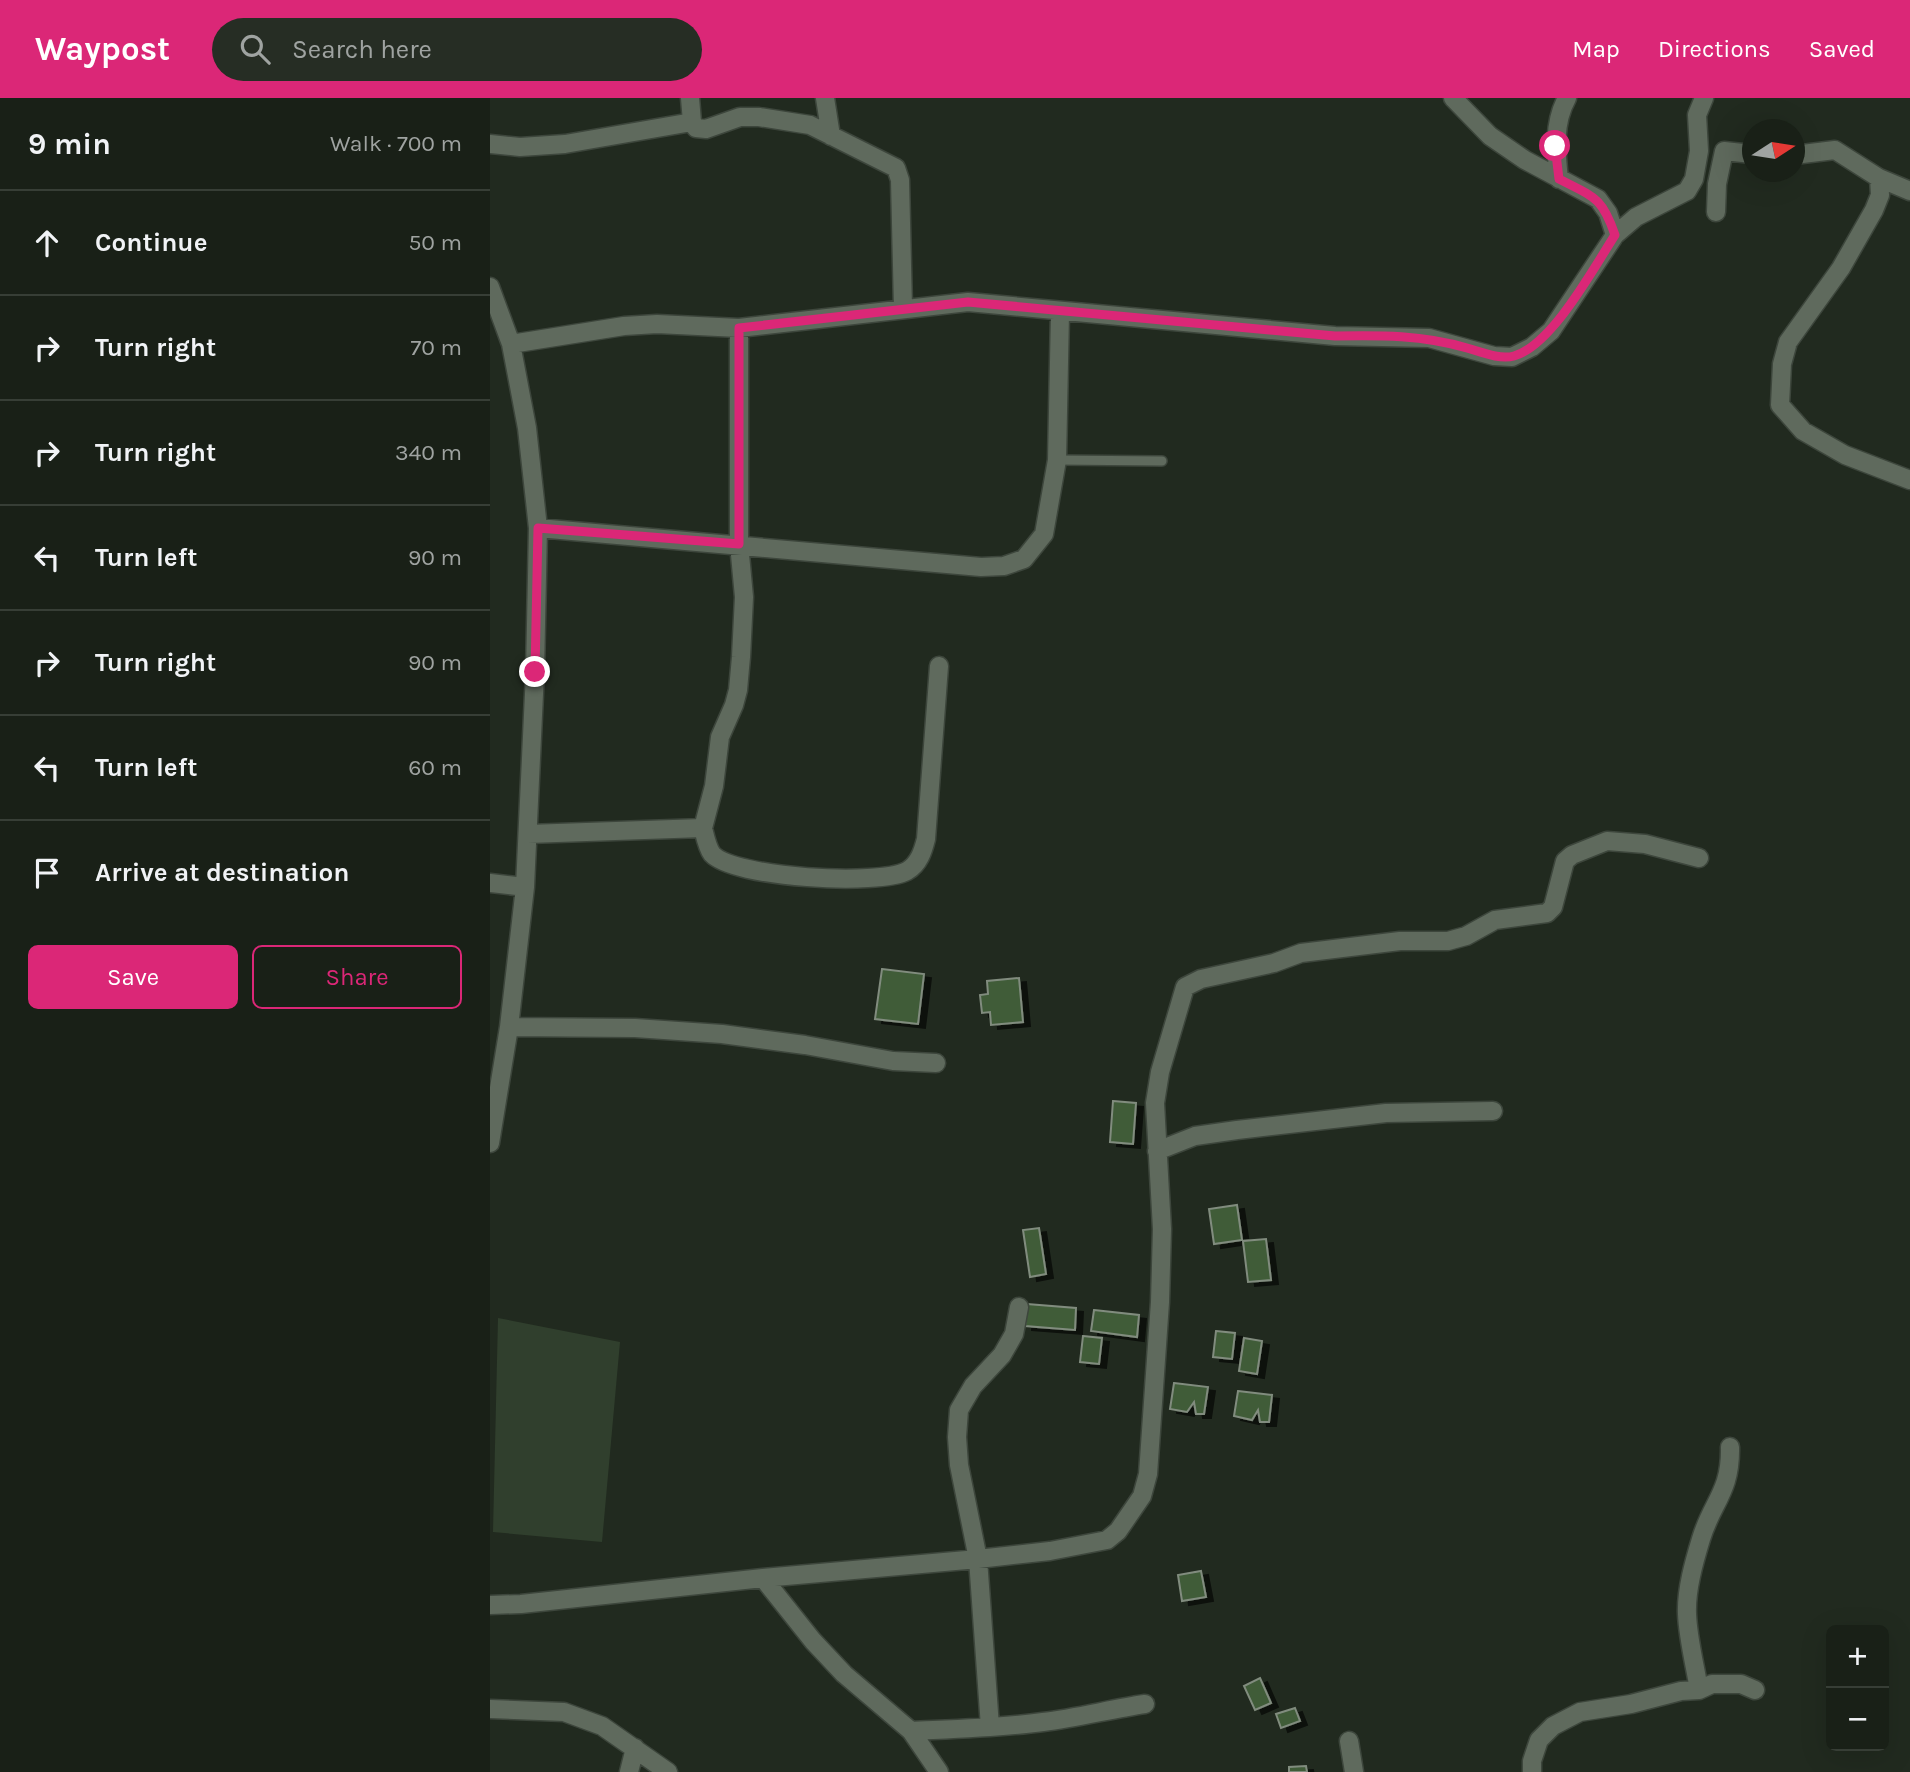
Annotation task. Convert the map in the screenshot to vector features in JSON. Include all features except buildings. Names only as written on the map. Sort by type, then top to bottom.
[{"type":"street","points":[[690,98],[692,122],[696,128],[706,129],[740,117],[759,117],[810,125],[896,169],[900,180],[902,308]]},
{"type":"street","points":[[825,98],[831,136]]},
{"type":"street","points":[[1453,98],[1490,136],[1525,160],[1598,199],[1608,213],[1615,235]]},
{"type":"street","points":[[1559,179],[1555,146],[1559,118],[1567,98]]},
{"type":"street","points":[[511,344],[624,326],[657,324],[739,328],[968,302],[1060,313],[1335,336],[1429,338],[1494,356],[1512,357],[1532,347],[1551,331],[1615,235],[1636,217],[1687,191],[1695,179],[1699,151],[1697,115],[1704,98]]},
{"type":"street","points":[[490,144],[520,147],[565,144],[692,122]]},
{"type":"street","points":[[1805,154],[1835,150],[1879,178],[1910,191]]},
{"type":"street","points":[[1716,212],[1717,184],[1724,151],[1742,153]]},
{"type":"street","points":[[1879,178],[1880,195],[1874,209],[1841,268],[1788,342],[1782,364],[1780,405],[1803,431],[1845,454],[1910,480]]},
{"type":"street","points":[[490,287],[511,344],[527,428],[538,528],[535,672],[525,887],[509,1027],[490,1143]]},
{"type":"street","points":[[538,528],[739,544],[981,568],[1004,566],[1024,559],[1044,534],[1057,460],[1060,313]]},
{"type":"street","points":[[739,328],[739,544],[744,597],[738,690],[720,737],[714,786],[703,828],[712,853],[722,861],[748,868],[842,879],[892,877],[910,870],[921,857],[926,839],[939,666]]},
{"type":"street","points":[[527,834],[703,828]]},
{"type":"street","points":[[490,1605],[557,1601],[763,1578],[978,1559],[1050,1551],[1107,1539],[1118,1531],[1142,1496],[1148,1474],[1163,1229],[1155,1103],[1160,1072],[1185,987],[1201,978],[1274,962],[1301,953],[1400,941],[1448,941],[1466,936],[1495,920],[1547,913],[1553,907],[1565,861],[1572,855],[1606,841],[1645,844],[1699,858]]},
{"type":"street","points":[[490,883],[525,887]]},
{"type":"street","points":[[509,1027],[635,1028],[722,1034],[893,1061],[936,1062]]},
{"type":"street","points":[[1157,1151],[1195,1136],[1237,1130],[1386,1113],[1493,1111]]},
{"type":"street","points":[[990,1727],[978,1559],[959,1465],[957,1437],[959,1410],[973,1386],[1002,1355],[1014,1334],[1018,1307]]},
{"type":"street","points":[[1699,1690],[1687,1613],[1690,1583],[1701,1537],[1726,1485],[1730,1447]]},
{"type":"street","points":[[763,1578],[813,1641],[844,1674],[911,1731],[939,1772]]},
{"type":"street","points":[[1532,1772],[1532,1761],[1539,1740],[1553,1726],[1580,1712],[1681,1691],[1699,1690],[1712,1684],[1741,1684],[1755,1690]]},
{"type":"street","points":[[911,1731],[1041,1722],[1145,1704]]},
{"type":"street","points":[[490,1709],[564,1712],[602,1726],[668,1772]]},
{"type":"street","points":[[1349,1741],[1354,1772]]},
{"type":"street","points":[[629,1772],[635,1748]]},
{"type":"lane","points":[[1057,460],[1162,461]]},
{"type":"green space","points":[[498,1318],[620,1342],[602,1542],[493,1532]]},
{"type":"route","points":[[535,672],[538,528],[739,544],[739,328],[968,302],[1179,324],[1335,336],[1429,338],[1494,356],[1512,357],[1532,347],[1551,331],[1615,235],[1608,213],[1598,199],[1559,179],[1555,146]]}]
